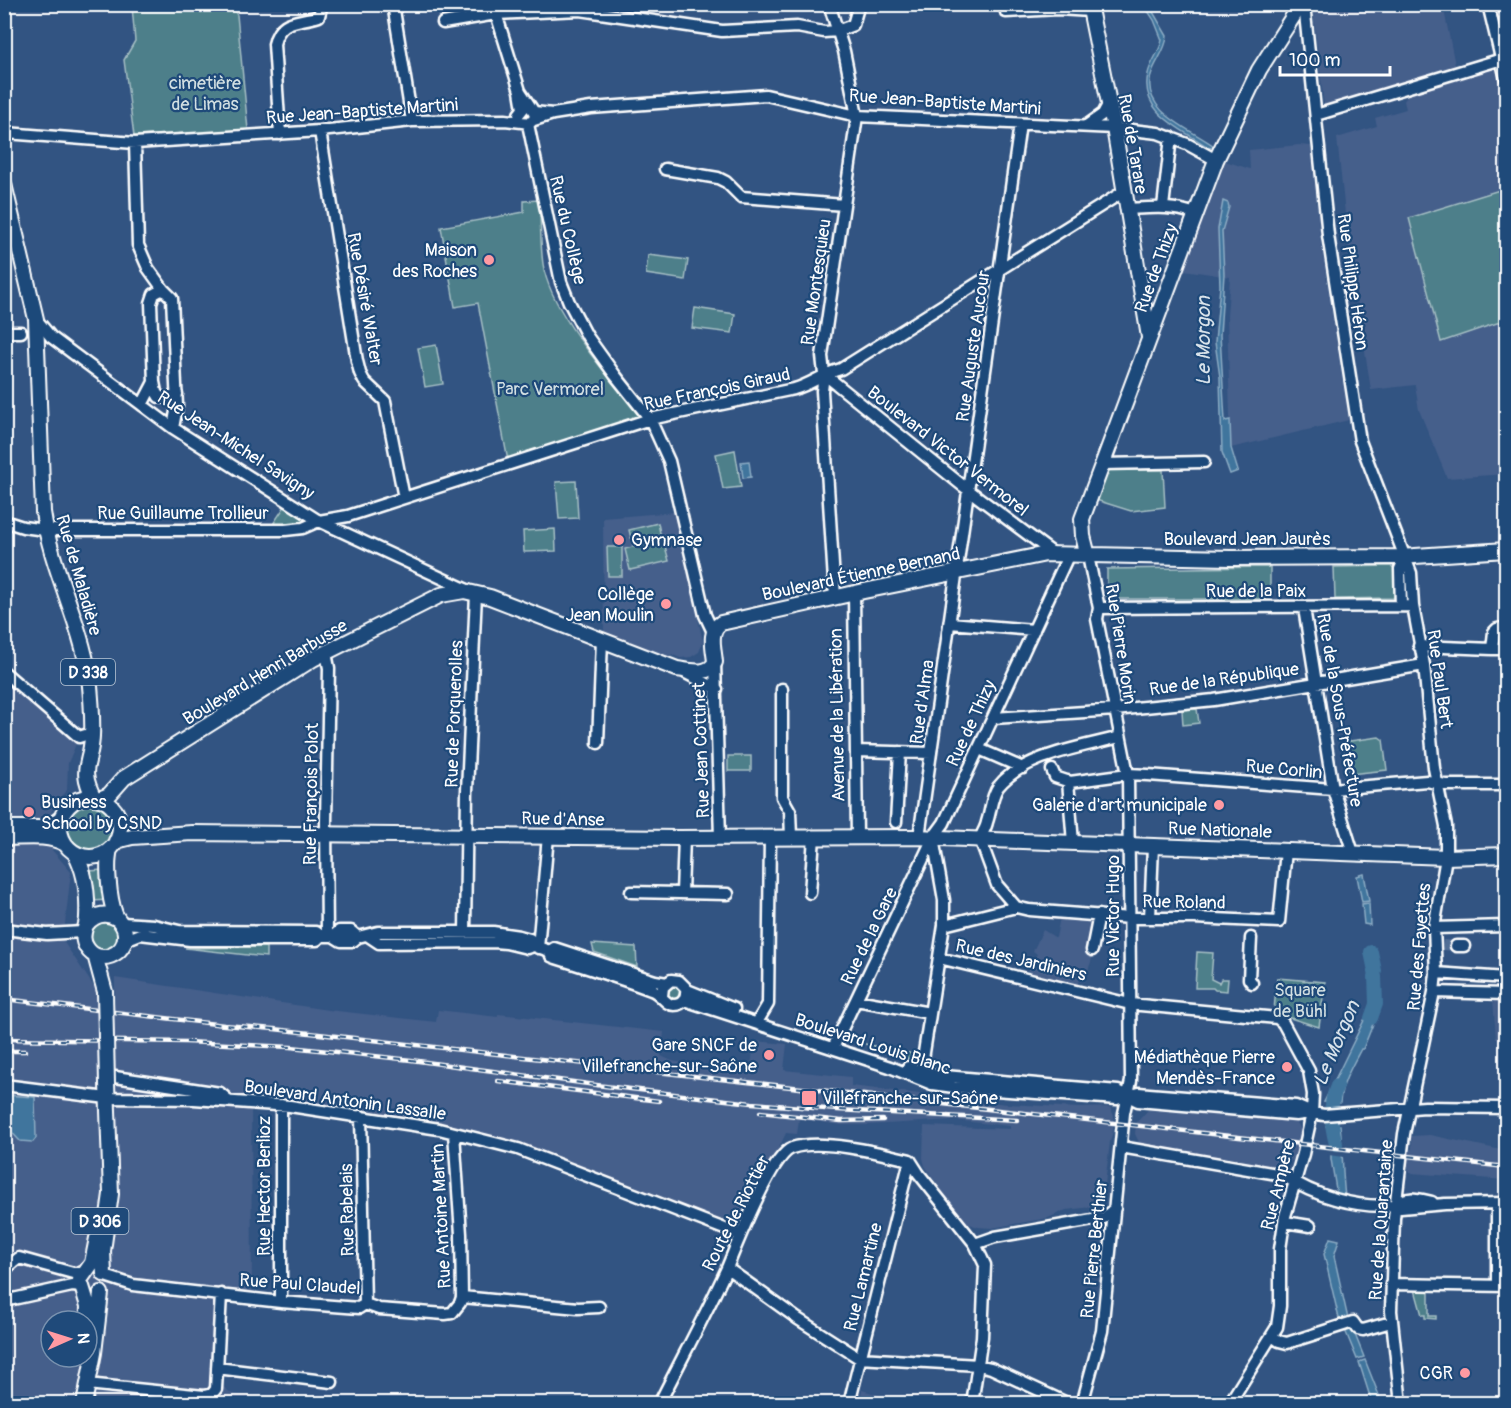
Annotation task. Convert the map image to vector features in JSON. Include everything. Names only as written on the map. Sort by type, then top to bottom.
[{"type":"main road","name":"Rue de Thizy","points":[[1088,556],[1082,519],[1216,160],[1259,70],[1303,4]]},
{"type":"main road","name":"Rue de Tarare","points":[[1090,8],[1114,128],[1149,337]]},
{"type":"main road","name":"D 338","points":[[4,184],[9,232],[36,319]]},
{"type":"main road","points":[[1141,290],[1147,299],[1154,301],[1164,296]]},
{"type":"main road","name":"Rue de Maladière","points":[[36,319],[45,530],[72,614],[88,676],[92,733],[91,752],[85,771],[86,782],[96,798]]},
{"type":"main road","name":"Boulevard Jean Jaurès","points":[[1088,556],[1230,558],[1406,556],[1506,550]]},
{"type":"main road","name":"Boulevard Étienne Bernand","points":[[713,632],[715,627],[721,623],[854,593],[958,572],[1061,555],[1088,556]]},
{"type":"main road","name":"Rue Jean-Michel Savigny","points":[[446,594],[464,591],[490,597],[677,669],[703,671],[711,669],[715,662]]},
{"type":"main road","name":"Boulevard Henri Barbusse","points":[[96,798],[109,795],[124,778],[326,652],[446,594]]},
{"type":"main road","points":[[713,632],[715,662]]},
{"type":"main road","name":"Rue de Maladière","points":[[75,801],[92,733]]},
{"type":"main road","name":"Boulevard Henri Barbusse","points":[[115,812],[120,791],[126,782],[142,768]]},
{"type":"main road","points":[[87,797],[96,798],[111,806],[120,825],[108,858],[112,902],[125,932],[123,945],[113,955],[103,957],[95,955],[86,946],[82,869],[60,831],[64,811],[75,801],[87,797]]},
{"type":"main road","points":[[4,828],[48,828],[62,818]]},
{"type":"main road","name":"Rue d'Anse","points":[[120,825],[133,829],[192,834]]},
{"type":"main road","name":"Rue d'Anse","points":[[113,845],[132,837],[192,834],[926,838]]},
{"type":"main road","points":[[4,838],[50,838],[93,857],[113,845]]},
{"type":"main road","name":"Rue Nationale","points":[[926,838],[1446,857],[1506,855]]},
{"type":"main road","points":[[85,928],[99,915],[109,915],[120,921]]},
{"type":"main road","name":"D 306","points":[[95,955],[105,992],[110,1086],[111,1194],[103,1251],[105,1275]]},
{"type":"main road","name":"D 306","points":[[105,992],[113,955]]},
{"type":"main road","name":"D 306","points":[[88,1309],[84,1281],[92,1263],[110,1170]]},
{"type":"main road","points":[[84,1404],[102,1292],[107,1283],[105,1275],[97,1269],[84,1281],[93,1295],[102,1292]]},
{"type":"main road","points":[[87,1369],[87,1384]]},
{"type":"street","points":[[280,134],[274,44],[276,31],[284,24],[319,16],[322,4]]},
{"type":"street","points":[[393,4],[405,66],[412,121]]},
{"type":"street","name":"Rue Montesquieu","points":[[829,4],[844,51],[857,116],[822,356],[824,374],[822,391],[835,597]]},
{"type":"street","points":[[444,23],[495,9],[580,10],[722,31],[796,27],[824,32],[837,31],[852,25],[859,4]]},
{"type":"street","points":[[1005,4],[1006,12],[1090,8]]},
{"type":"street","name":"Rue Philippe Héron","points":[[1303,4],[1328,235],[1360,441],[1406,556]]},
{"type":"street","points":[[1488,4],[1506,79]]},
{"type":"street","name":"Rue du Collège","points":[[495,9],[527,116],[561,282],[569,302],[596,349],[650,419],[669,461],[705,615],[713,632]]},
{"type":"street","points":[[1288,25],[1302,30],[1308,39]]},
{"type":"street","points":[[1316,115],[1502,59]]},
{"type":"street","name":"Rue Jean-Baptiste Martini","points":[[5,133],[135,143],[320,131],[412,121],[504,120],[591,108],[766,95],[857,116],[1085,126],[1158,133],[1171,137],[1216,160]]},
{"type":"street","points":[[1085,126],[1103,114],[1109,104]]},
{"type":"street","name":"Rue Auguste Aucour","points":[[958,572],[1020,124]]},
{"type":"street","name":"Rue Désiré Walter","points":[[320,131],[358,367],[364,381],[385,401],[404,498]]},
{"type":"street","points":[[1163,207],[1171,137]]},
{"type":"street","points":[[135,143],[138,245],[148,268],[163,290],[172,298],[177,394],[173,428]]},
{"type":"street","points":[[665,169],[718,178],[726,182],[741,197],[844,205]]},
{"type":"street","name":"Rue François Giraud","points":[[319,521],[348,516],[650,419],[794,389],[815,381],[824,374],[841,369],[1123,192]]},
{"type":"street","points":[[1126,209],[1163,207],[1182,209],[1195,214]]},
{"type":"street","points":[[163,290],[154,294],[151,303],[154,382],[159,396],[170,398],[177,394]]},
{"type":"street","name":"Rue Jean-Michel Savigny","points":[[36,319],[51,337],[173,428],[319,521],[476,594]]},
{"type":"street","points":[[4,332],[21,332]]},
{"type":"street","name":"Boulevard Victor Vermorel","points":[[824,374],[969,490],[1061,555]]},
{"type":"street","points":[[142,405],[154,382]]},
{"type":"street","points":[[1102,464],[1204,462]]},
{"type":"street","name":"Rue François Giraud","points":[[334,528],[335,524],[348,516]]},
{"type":"street","name":"Rue Guillaume Trollieur","points":[[4,521],[45,530],[285,530],[303,528],[319,521]]},
{"type":"street","name":"Rue de Thizy","points":[[926,838],[944,823],[1034,630],[1061,555]]},
{"type":"street","name":"Rue Pierre Morin","points":[[1088,556],[1099,608],[1097,619],[1120,737]]},
{"type":"street","name":"Rue Paul Bert","points":[[1406,556],[1411,573],[1407,606],[1424,665],[1437,784],[1446,826],[1446,857]]},
{"type":"street","name":"Rue d'Alma","points":[[926,838],[931,753],[958,572]]},
{"type":"street","points":[[434,574],[446,594]]},
{"type":"street","name":"Avenue de la Libération","points":[[854,593],[857,837]]},
{"type":"street","name":"Rue de Porquerolles","points":[[465,932],[467,791],[476,594]]},
{"type":"street","name":"Rue de la Paix","points":[[1099,608],[1407,606]]},
{"type":"street","name":"Rue de la Sous-Préfecture","points":[[1304,608],[1334,789],[1353,853]]},
{"type":"street","points":[[950,623],[1034,630]]},
{"type":"street","points":[[1492,649],[1494,632],[1502,628],[1506,630]]},
{"type":"street","points":[[598,743],[602,640]]},
{"type":"street","points":[[1419,646],[1500,650],[1506,646]]},
{"type":"street","name":"Rue François Polot","points":[[326,652],[329,668],[327,936]]},
{"type":"street","name":"Rue Jean Cottinet","points":[[715,662],[720,838]]},
{"type":"street","name":"Rue de la République","points":[[993,718],[1115,711],[1214,700],[1424,665]]},
{"type":"street","name":"Rue Jean-Michel Savigny","points":[[677,669],[717,689]]},
{"type":"street","points":[[5,672],[79,737],[92,733]]},
{"type":"street","points":[[782,689],[782,797],[790,811],[790,837]]},
{"type":"street","points":[[944,925],[1016,907],[997,885],[980,839],[999,786],[1023,768],[1049,756],[1120,737]]},
{"type":"street","name":"Rue Victor Hugo","points":[[1120,737],[1128,774],[1131,1081],[1128,1096]]},
{"type":"street","points":[[979,749],[1023,768]]},
{"type":"street","points":[[856,751],[931,753]]},
{"type":"street","points":[[896,822],[900,752]]},
{"type":"street","points":[[1052,770],[1055,777],[1068,781],[1073,843]]},
{"type":"street","name":"Rue Corlin","points":[[1068,781],[1128,774],[1334,789],[1426,781],[1437,784],[1506,785]]},
{"type":"street","points":[[536,947],[538,901],[548,836]]},
{"type":"street","points":[[759,1019],[768,1004],[770,837]]},
{"type":"street","points":[[810,893],[814,837]]},
{"type":"street","points":[[682,893],[684,838]]},
{"type":"street","points":[[921,1075],[944,925],[944,900],[926,838]]},
{"type":"street","name":"Rue de la Gare","points":[[834,1047],[926,838]]},
{"type":"street","points":[[1150,918],[1153,846]]},
{"type":"street","name":"Rue Roland","points":[[1016,907],[1130,918],[1279,922],[1286,850]]},
{"type":"street","name":"Rue des Fayettes","points":[[1409,1110],[1434,992],[1439,945],[1434,928],[1446,857]]},
{"type":"street","points":[[631,892],[728,894]]},
{"type":"street","points":[[1092,950],[1099,915]]},
{"type":"street","points":[[120,921],[179,931],[316,932],[327,936]]},
{"type":"street","points":[[1434,928],[1506,926]]},
{"type":"street","points":[[4,929],[47,934],[85,928]]},
{"type":"street","points":[[123,945],[140,933],[190,940],[317,940],[339,931],[351,931],[379,943],[506,943],[550,951],[554,948],[655,981],[679,981],[685,995],[679,1004],[672,1005],[656,991],[551,956],[550,951]]},
{"type":"street","points":[[363,936],[378,932],[465,932],[519,936],[530,939],[536,947]]},
{"type":"street","points":[[1251,938],[1249,979],[1252,983]]},
{"type":"street","name":"Rue des Jardiniers","points":[[939,958],[1130,1004],[1277,1018],[1283,1023],[1309,1071],[1313,1094],[1312,1113]]},
{"type":"street","points":[[1436,973],[1506,978]]},
{"type":"street","points":[[662,996],[663,987],[667,982]]},
{"type":"street","points":[[1434,992],[1506,994]]},
{"type":"street","name":"Boulevard Louis Blanc","points":[[685,995],[834,1047]]},
{"type":"street","name":"Boulevard Louis Blanc","points":[[685,995],[921,1075],[1118,1091],[1128,1096],[1139,1093],[1296,1106],[1324,1115],[1425,1107],[1506,1108]]},
{"type":"street","points":[[856,1000],[930,1012]]},
{"type":"street","points":[[4,1085],[110,1086],[220,1093],[229,1101]]},
{"type":"street","name":"Boulevard Antonin Lassalle","points":[[110,1086],[281,1105],[438,1129],[518,1149],[740,1235]]},
{"type":"street","name":"Rue Pierre Berthier","points":[[1082,1404],[1102,1331],[1124,1113],[1128,1096]]},
{"type":"street","name":"Rue Hector Berlioz","points":[[281,1105],[281,1302]]},
{"type":"street","name":"Rue de la Quarantaine","points":[[1401,1404],[1391,1322],[1390,1284],[1395,1205],[1409,1110]]},
{"type":"street","name":"Rue Ampère","points":[[1229,1404],[1272,1336],[1279,1317],[1280,1249],[1289,1198],[1295,1183],[1312,1113]]},
{"type":"street","name":"Rue Rabelais","points":[[361,1116],[365,1304]]},
{"type":"street","name":"Rue Antoine Martin","points":[[454,1133],[461,1234],[462,1297]]},
{"type":"street","name":"Route de Riottier","points":[[659,1404],[740,1235],[778,1161],[789,1149],[815,1145],[859,1150],[910,1160]]},
{"type":"street","points":[[1121,1147],[1283,1174],[1295,1183],[1347,1202],[1395,1205],[1409,1198],[1445,1204],[1502,1204],[1502,1286],[1390,1284]]},
{"type":"street","points":[[910,1160],[975,1244],[985,1264],[978,1365],[972,1404]]},
{"type":"street","name":"Rue Lamartine","points":[[849,1404],[910,1160]]},
{"type":"street","points":[[975,1244],[994,1237],[1104,1218],[1115,1208]]},
{"type":"street","points":[[1285,1222],[1310,1226]]},
{"type":"street","points":[[4,1270],[19,1258],[73,1273],[84,1281]]},
{"type":"street","points":[[726,1268],[798,1319],[859,1358],[978,1365],[991,1368],[1069,1404]]},
{"type":"street","name":"Rue Paul Claudel","points":[[105,1275],[133,1285]]},
{"type":"street","points":[[4,1301],[84,1281]]},
{"type":"street","name":"Rue Paul Claudel","points":[[102,1292],[115,1286],[133,1285],[281,1302],[359,1308],[365,1304],[379,1309],[445,1314],[452,1313],[456,1309],[462,1297]]},
{"type":"street","points":[[87,1384],[204,1396],[212,1394],[216,1389],[221,1294]]},
{"type":"street","points":[[462,1297],[578,1308],[598,1307]]},
{"type":"street","points":[[1272,1336],[1287,1343],[1353,1322],[1358,1329],[1363,1330],[1391,1322]]},
{"type":"street","points":[[217,1368],[332,1382]]},
{"type":"shaded area","points":[[1144,5],[1149,5],[1167,36],[1165,46],[1151,75],[1150,88],[1153,99],[1170,118],[1214,146],[1209,148],[1176,127],[1156,110],[1150,100],[1147,88],[1148,74],[1162,40],[1154,20]]},
{"type":"shaded area","points":[[1315,5],[1443,5],[1455,65],[1324,106],[1313,11]]},
{"type":"shaded area","points":[[1497,68],[1506,108],[1506,474],[1447,478],[1419,410],[1415,385],[1371,390],[1348,242],[1337,138],[1377,126],[1375,118],[1406,109],[1404,101],[1409,93]]},
{"type":"shaded area","points":[[1311,146],[1320,237],[1349,420],[1231,448],[1227,316],[1230,277],[1184,270],[1225,161],[1250,169],[1249,150]]},
{"type":"shaded area","points":[[1223,201],[1228,203],[1229,207],[1222,231],[1224,274],[1220,335],[1225,421],[1230,420],[1231,448],[1238,471],[1230,474],[1222,452],[1220,377],[1215,342],[1220,286],[1218,229]]},
{"type":"shaded area","points":[[749,461],[751,477],[743,478],[741,462]]},
{"type":"shaded area","points":[[675,512],[703,642],[699,652],[691,657],[680,658],[604,634],[603,518]]},
{"type":"shaded area","points":[[4,672],[79,737],[68,763],[67,790],[58,799],[50,814],[52,850],[71,872],[63,941],[99,994],[100,1053],[115,1055],[115,978],[328,1010],[436,1022],[438,1010],[498,1017],[498,1014],[664,1032],[661,1056],[672,1061],[750,1075],[754,1041],[787,1044],[784,1070],[851,1077],[851,1086],[1007,1104],[1078,1108],[1110,1107],[1114,1116],[1104,1193],[1091,1207],[1066,1210],[1048,1218],[992,1228],[967,1223],[944,1195],[925,1166],[924,1126],[1010,1129],[1010,1126],[953,1120],[841,1125],[799,1119],[797,1134],[786,1133],[740,1229],[449,1127],[389,1115],[251,1095],[252,1293],[227,1290],[221,1385],[232,1394],[297,1403],[5,1403]]},
{"type":"shaded area","points":[[1364,874],[1369,901],[1362,902],[1357,876]]},
{"type":"shaded area","points":[[1369,903],[1370,925],[1364,924],[1362,904]]},
{"type":"shaded area","points":[[1060,917],[1095,919],[1094,953],[1084,982],[1079,980],[1077,986],[1027,973],[1037,954],[1033,951],[1043,930],[1056,938]]},
{"type":"shaded area","points":[[1372,998],[1381,1004],[1363,1049],[1348,1074],[1340,1103],[1324,1102],[1371,1006]]},
{"type":"shaded area","points":[[1493,999],[1506,999],[1506,1039],[1496,1039]]},
{"type":"shaded area","points":[[4,1095],[35,1097],[36,1138],[33,1142],[20,1141],[5,1125]]},
{"type":"shaded area","points":[[1148,1110],[1296,1121],[1302,1131],[1298,1155],[1279,1173],[1142,1148],[1135,1134],[1136,1123]]},
{"type":"shaded area","points":[[1340,1125],[1345,1197],[1337,1195],[1331,1159],[1331,1138],[1326,1126]]},
{"type":"shaded area","points":[[1430,1135],[1506,1151],[1506,1180],[1410,1173],[1406,1164],[1408,1153],[1412,1148],[1411,1136]]},
{"type":"shaded area","points":[[1330,1238],[1339,1240],[1334,1256],[1348,1319],[1340,1323],[1324,1254]]},
{"type":"shaded area","points":[[1352,1327],[1364,1357],[1357,1359],[1345,1330]]},
{"type":"shaded area","points":[[1365,1360],[1382,1403],[1372,1403],[1359,1362]]},
{"type":"shaded area","points":[[862,1390],[905,1403],[859,1403]]},
{"type":"green space","name":"cimetière de Limas","points":[[140,4],[231,5],[237,15],[248,130],[134,136],[124,60],[135,41],[132,6]]},
{"type":"green space","points":[[1498,5],[1506,5],[1506,38]]},
{"type":"green space","points":[[1506,188],[1506,320],[1441,342],[1409,218]]},
{"type":"green space","name":"Parc Vermorel","points":[[539,200],[541,248],[548,283],[568,322],[638,414],[636,420],[508,461],[478,303],[455,307],[441,227],[524,212],[524,201]]},
{"type":"green space","points":[[648,255],[688,260],[685,280],[646,274]]},
{"type":"green space","points":[[695,308],[735,314],[732,333],[692,328]]},
{"type":"green space","points":[[436,345],[443,384],[425,387],[418,348]]},
{"type":"green space","points":[[735,450],[741,487],[723,489],[716,454]]},
{"type":"green space","points":[[1107,470],[1163,470],[1165,507],[1131,511],[1096,500]]},
{"type":"green space","points":[[576,481],[578,518],[559,519],[556,482]]},
{"type":"green space","points":[[285,506],[306,521],[307,523],[271,527]]},
{"type":"green space","points":[[658,523],[661,538],[633,545],[629,530]]},
{"type":"green space","points":[[555,529],[556,551],[524,552],[523,531]]},
{"type":"green space","points":[[663,539],[669,561],[630,570],[625,549]]},
{"type":"green space","points":[[607,547],[622,547],[622,576],[608,576]]},
{"type":"green space","points":[[1391,566],[1395,569],[1397,595],[1393,598],[1335,599],[1334,567]]},
{"type":"green space","points":[[1270,567],[1270,599],[1107,599],[1107,569]]},
{"type":"green space","points":[[1197,709],[1199,723],[1183,725],[1182,710]]},
{"type":"green space","points":[[1379,737],[1383,740],[1387,770],[1350,774],[1343,742]]},
{"type":"green space","points":[[728,756],[751,756],[751,771],[728,771]]},
{"type":"green space","points":[[90,805],[99,806],[106,811],[111,818],[111,836],[106,843],[99,848],[90,849],[81,848],[74,843],[69,836],[68,827],[69,818],[74,811],[81,806]]},
{"type":"green space","points":[[103,870],[107,900],[92,901],[89,871]]},
{"type":"green space","points":[[104,921],[115,925],[119,936],[115,947],[104,951],[93,947],[89,936],[93,925]]},
{"type":"green space","points":[[592,944],[636,947],[637,967],[594,952]]},
{"type":"green space","points":[[266,947],[266,957],[185,948]]},
{"type":"green space","points":[[1197,952],[1213,953],[1211,979],[1219,983],[1221,979],[1228,979],[1227,991],[1195,988]]},
{"type":"green space","name":"Square de Bühl","points":[[1277,978],[1325,982],[1319,1027],[1287,1017],[1274,1010]]},
{"type":"green space","points":[[671,985],[677,985],[681,992],[677,999],[671,999],[667,995],[667,989]]},
{"type":"green space","points":[[865,1044],[919,1055],[916,1061]]},
{"type":"green space","points":[[1414,1286],[1429,1289],[1429,1316],[1436,1316],[1436,1319],[1425,1318],[1425,1315],[1422,1315]]},
{"type":"pier","points":[[1328,1140],[1346,1143],[1345,1157],[1328,1155],[1330,1144]]},
{"type":"waterway","name":"Le Morgon","points":[[1371,952],[1375,971]]},
{"type":"waterway","name":"Le Morgon","points":[[1371,1018],[1376,1004],[1375,976]]},
{"type":"waterway","name":"Le Morgon","points":[[1336,1144],[1332,1115],[1337,1086]]},
{"type":"tunnel","points":[[1443,945],[1456,946]]},
{"type":"railway","points":[[4,999],[1506,1167]]},
{"type":"railway","points":[[4,1039],[186,1042],[291,1047],[752,1103],[1017,1120]]},
{"type":"railway","points":[[4,1051],[25,1051]]},
{"type":"railway","points":[[498,1081],[659,1101]]},
{"type":"railway","points":[[760,1112],[841,1121],[883,1120]]},
{"type":"place","name":"Maison des Roches","points":[[489,260]]},
{"type":"place","name":"Gymnase","points":[[619,540]]},
{"type":"place","name":"Collège Jean Moulin","points":[[666,604]]},
{"type":"place","name":"Galerie d'art municipale","points":[[1219,805]]},
{"type":"place","name":"Business School by CSND","points":[[29,812]]},
{"type":"place","name":"Gare SNCF de Villefranche-sur-Saône","points":[[769,1055]]},
{"type":"place","name":"Médiathèque Pierre Mendès-France","points":[[1287,1067]]},
{"type":"place","name":"Villefranche-sur-Saône","points":[[809,1098]]},
{"type":"place","name":"CGR","points":[[1465,1373]]}]
